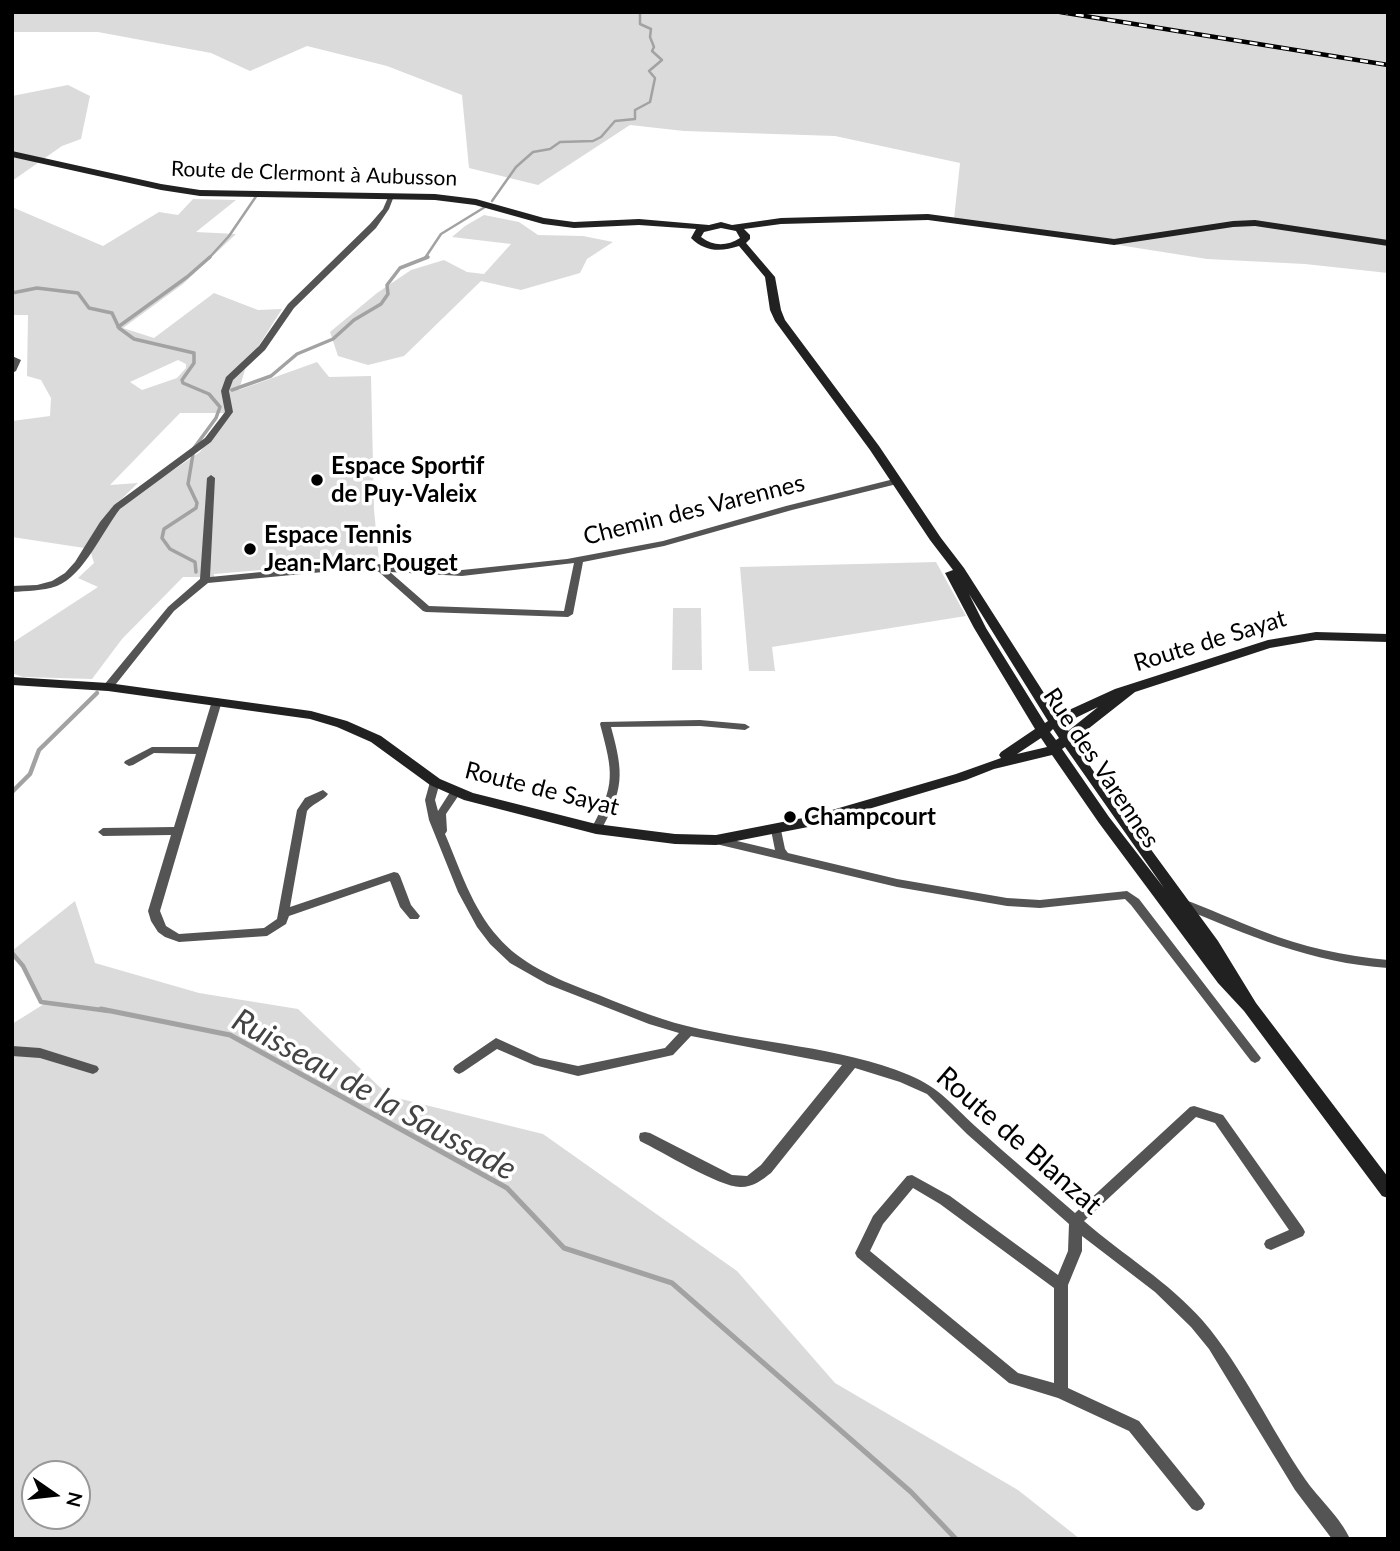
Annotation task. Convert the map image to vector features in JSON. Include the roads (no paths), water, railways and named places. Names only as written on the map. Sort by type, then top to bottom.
[{"type":"main road","name":"Route de Clermont à Aubusson","points":[[12,154],[200,193],[467,200],[543,221],[574,225],[657,223],[734,226]]},
{"type":"main road","points":[[734,226],[781,221],[943,218],[1109,242],[1255,223],[1388,243]]},
{"type":"main road","points":[[723,247],[743,239],[754,229],[781,221]]},
{"type":"main road","name":"Route de Clermont à Aubusson","points":[[657,223],[696,235],[699,242],[723,247],[759,264]]},
{"type":"main road","name":"Rue des Varennes","points":[[734,226],[768,274],[773,286],[773,308],[780,321],[898,481],[936,540],[979,628],[1015,673],[1061,744],[1104,820],[1176,905],[1224,979],[1250,1007],[1388,1191]]},
{"type":"main road","points":[[696,235],[706,227]]},
{"type":"main road","name":"Route de Sayat","points":[[989,765],[1049,727],[1130,689],[1283,640],[1316,636],[1388,638]]},
{"type":"main road","name":"Route de Sayat","points":[[13,683],[108,687],[277,709],[342,724],[386,744],[435,782],[456,792],[566,824],[675,839],[716,840],[776,830],[867,805],[1061,744],[1130,689]]},
{"type":"street","points":[[12,589],[41,586],[68,575],[82,562],[108,517],[117,507],[208,440],[227,418],[229,412],[225,391],[229,379],[262,348],[291,306],[373,226],[386,209],[391,196]]},
{"type":"street","points":[[12,358],[17,360],[12,371]]},
{"type":"street","points":[[108,687],[171,609],[205,580],[211,478]]},
{"type":"street","name":"Chemin des Varennes","points":[[205,580],[334,568],[379,567],[463,573],[579,560],[664,543],[898,481]]},
{"type":"street","points":[[379,567],[426,609],[568,614],[579,560]]},
{"type":"street","points":[[217,701],[154,911],[160,928],[170,936],[179,938],[267,932],[276,928],[284,913],[302,810],[309,801],[323,794]]},
{"type":"street","points":[[596,829],[617,785],[618,771],[605,724],[699,723],[745,727]]},
{"type":"street","points":[[129,763],[152,750],[203,751]]},
{"type":"street","name":"Route de Blanzat","points":[[435,782],[430,800],[434,820],[476,917],[494,941],[514,960],[551,981],[653,1021],[688,1031],[852,1062],[904,1078],[931,1091],[971,1130],[1101,1244],[1160,1288],[1196,1323],[1214,1345],[1300,1485],[1342,1539]]},
{"type":"street","points":[[442,837],[441,814],[456,792]]},
{"type":"street","points":[[776,830],[780,849],[785,857]]},
{"type":"street","points":[[103,832],[177,831]]},
{"type":"street","points":[[716,840],[956,895],[1007,902],[1040,904],[1127,895],[1255,1058]]},
{"type":"street","points":[[284,913],[394,876],[406,907],[414,916]]},
{"type":"street","points":[[1176,905],[1285,946],[1345,961],[1388,964]]},
{"type":"street","points":[[459,1069],[496,1043],[538,1062],[578,1071],[669,1052],[688,1031]]},
{"type":"street","points":[[12,1051],[40,1054],[93,1069]]},
{"type":"street","points":[[645,1137],[729,1180],[742,1183],[752,1181],[766,1169],[852,1062]]},
{"type":"street","points":[[1061,1392],[1061,1285],[1074,1251],[1076,1221],[1194,1111],[1219,1119],[1298,1232],[1271,1244]]},
{"type":"street","points":[[1061,1285],[912,1180],[878,1220],[862,1253],[1014,1378],[1061,1392],[1134,1426],[1197,1504]]},
{"type":"waterway","points":[[492,201],[516,167],[533,152],[550,149],[560,142],[593,141],[601,137],[615,121],[635,119],[635,110],[650,102],[655,78],[649,71],[662,60],[652,51],[654,47],[650,37],[651,29],[640,24],[640,12]]},
{"type":"waterway","points":[[210,257],[229,236],[257,195]]},
{"type":"waterway","points":[[425,258],[441,234],[485,207]]},
{"type":"waterway","points":[[118,327],[210,257]]},
{"type":"waterway","points":[[232,390],[271,376],[297,354],[333,339],[354,320],[381,304],[388,294],[387,285],[400,268],[428,257]]},
{"type":"waterway","points":[[12,293],[37,288],[78,293],[89,308],[112,313],[118,327]]},
{"type":"waterway","points":[[118,327],[134,339],[194,353],[194,363],[182,380],[183,383],[209,394],[220,407],[216,418],[194,448]]},
{"type":"waterway","points":[[193,454],[188,484],[197,503],[196,508],[164,529],[162,538],[170,549],[195,562],[196,572]]},
{"type":"waterway","points":[[12,792],[30,774],[39,750],[97,693]]},
{"type":"waterway","name":"Ruisseau de la Saussade","points":[[12,953],[23,966],[41,1002],[109,1011]]},
{"type":"waterway","name":"Ruisseau de la Saussade","points":[[101,1009],[230,1035],[507,1188],[564,1248],[672,1283],[911,1492],[956,1539]]},
{"type":"railway","points":[[1060,12],[1388,65]]},
{"type":"place","name":"Espace Sportif de Puy-Valeix","points":[[317,480]]},
{"type":"place","name":"Espace Tennis Jean-Marc Pouget","points":[[250,549]]},
{"type":"place","name":"Champcourt","points":[[790,817]]}]
